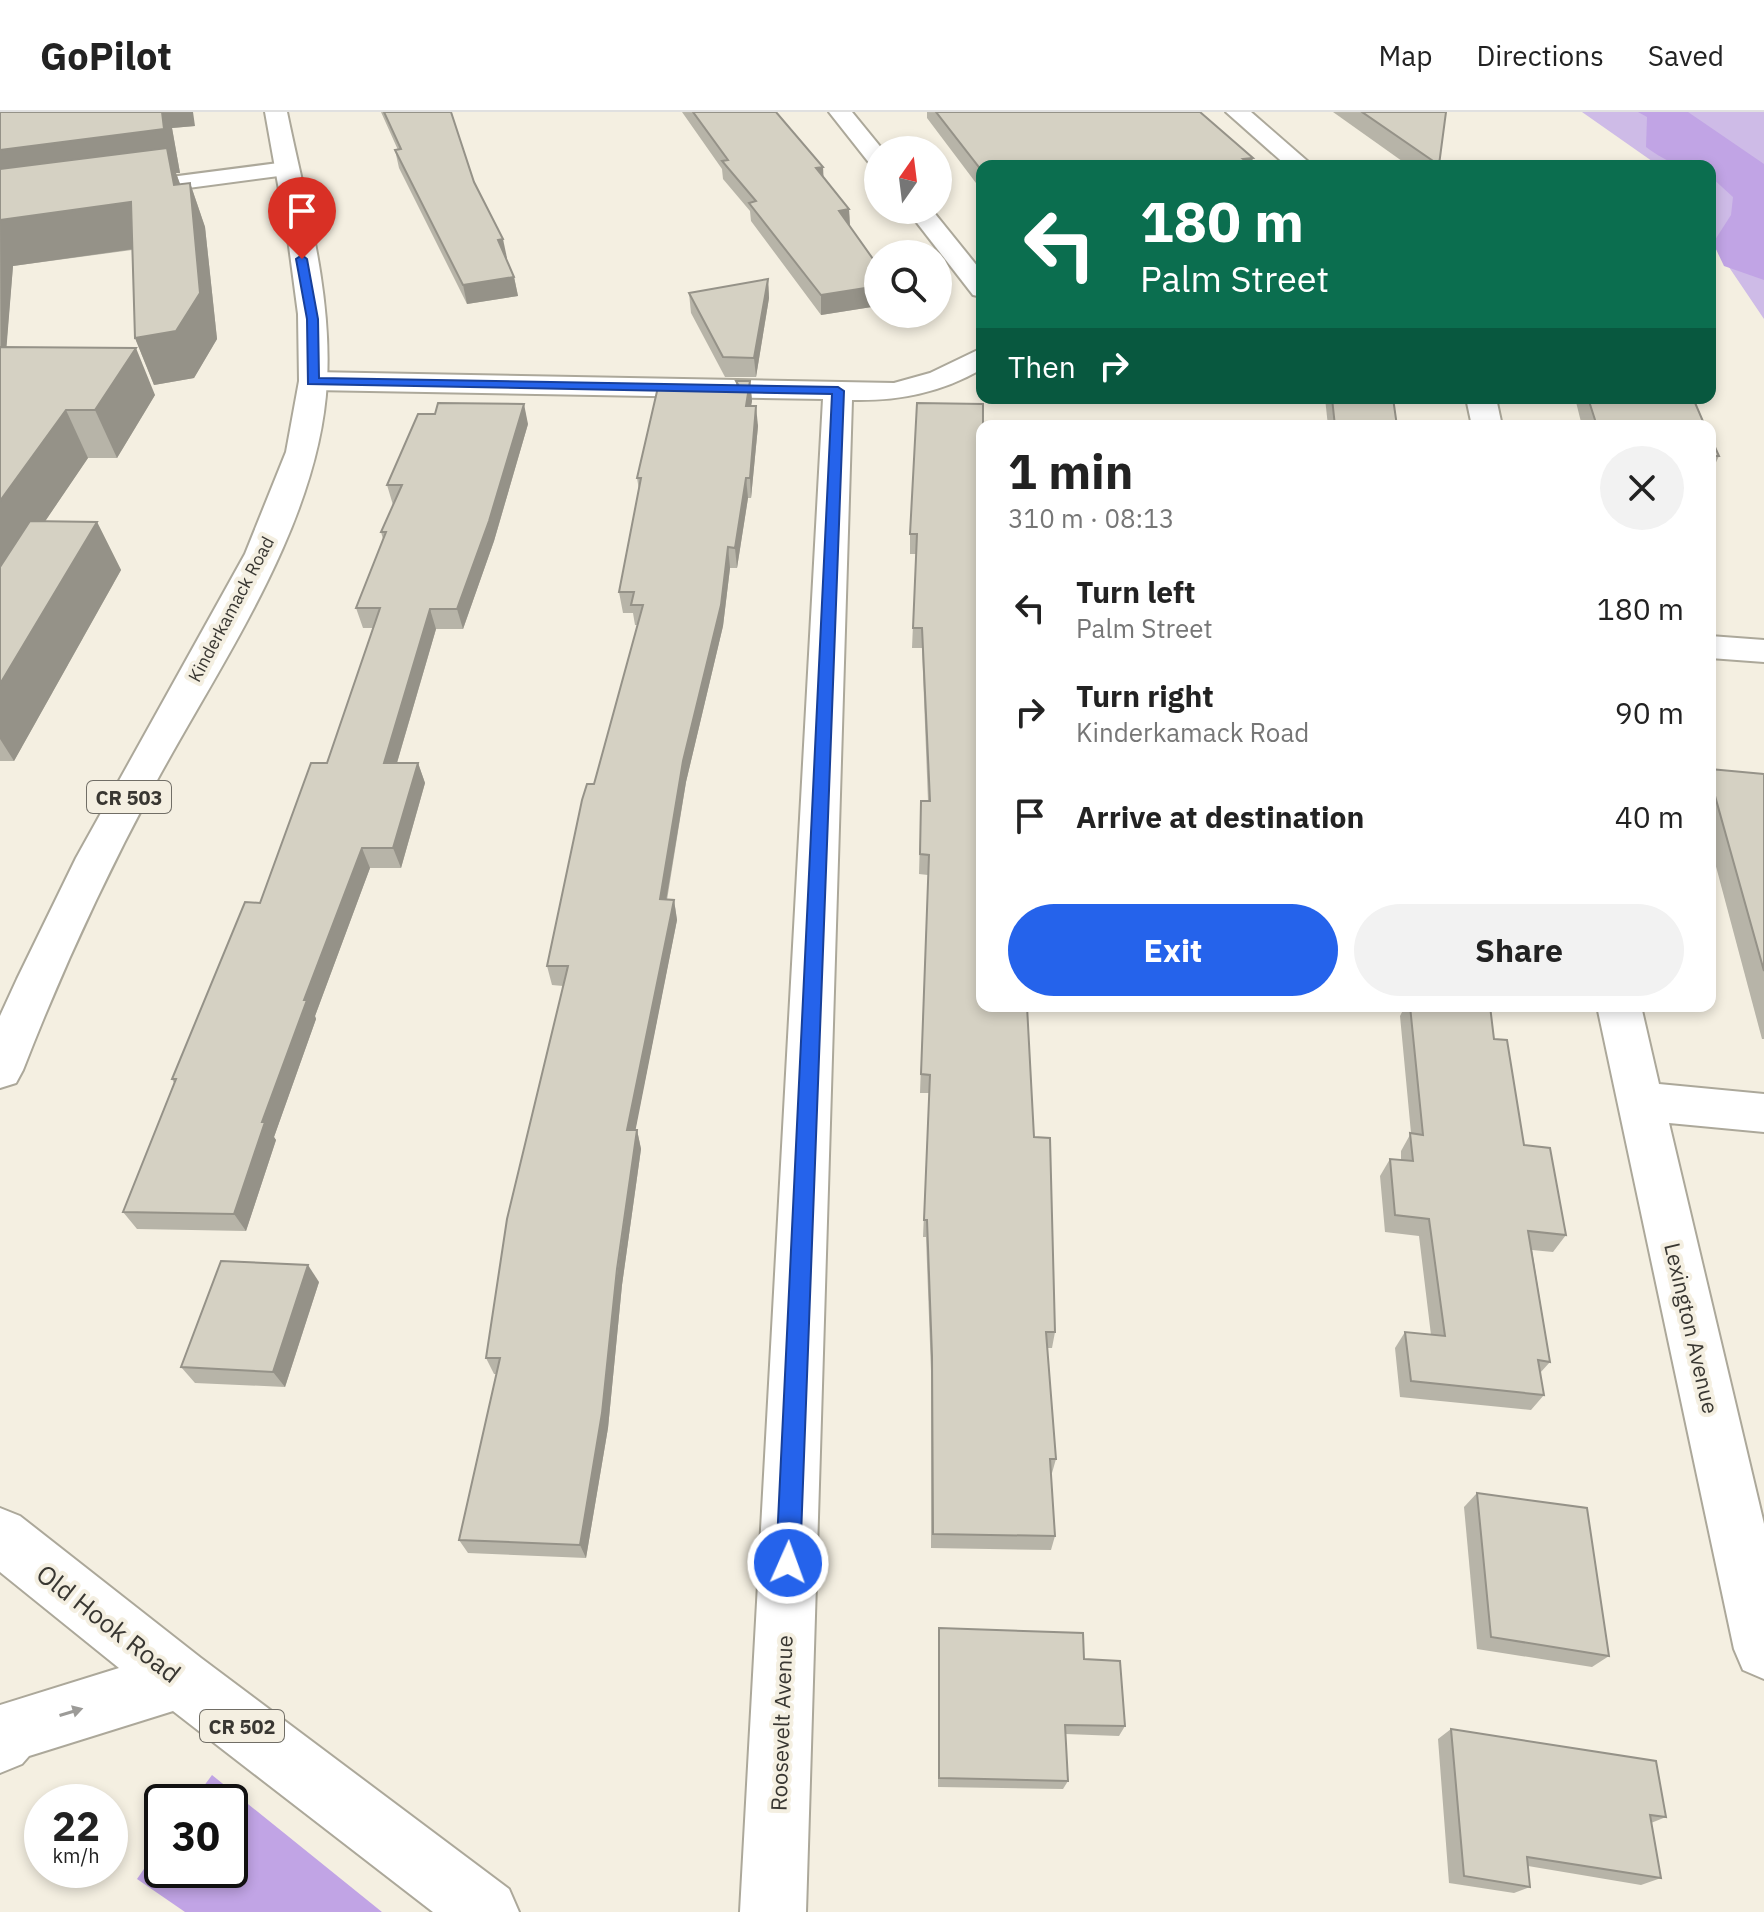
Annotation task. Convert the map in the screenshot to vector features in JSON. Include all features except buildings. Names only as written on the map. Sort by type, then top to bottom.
[{"type":"street","name":"Kinderkamack Road","points":[[0,1070],[8,1034],[109,831],[254,573],[289,490],[308,418],[313,381],[312,319],[276,112]]},
{"type":"street","points":[[840,112],[864,142]]},
{"type":"street","points":[[1237,112],[1294,160]]},
{"type":"street","points":[[0,206],[286,169]]},
{"type":"street","points":[[930,224],[976,281]]},
{"type":"street","points":[[313,381],[894,392],[929,384],[976,361]]},
{"type":"street","name":"Roosevelt Avenue","points":[[773,1912],[838,391]]},
{"type":"street","points":[[1716,647],[1764,651]]},
{"type":"street","name":"Lexington Avenue","points":[[1620,1012],[1764,1649]]},
{"type":"street","points":[[1641,1101],[1764,1113]]},
{"type":"street","name":"Old Hook Road","points":[[0,1536],[180,1679],[486,1912]]},
{"type":"street","points":[[0,1742],[11,1731],[180,1679]]},
{"type":"shaded area","points":[[1582,112],[1764,112],[1764,319],[1716,248],[1716,160],[1650,160]]},
{"type":"shaded area","points":[[1638,112],[1688,112],[1764,164],[1764,280],[1724,266],[1716,249],[1716,238],[1731,215],[1733,197],[1716,181],[1716,160],[1662,158],[1646,147],[1647,117]]},
{"type":"shaded area","points":[[212,1775],[223,1784],[205,1784]]},
{"type":"shaded area","points":[[248,1804],[382,1912],[185,1912],[150,1888],[248,1888]]},
{"type":"shaded area","points":[[144,1869],[144,1884],[137,1879]]},
{"type":"route","points":[[302,259],[312,319],[313,381],[838,391],[788,1563]]}]
